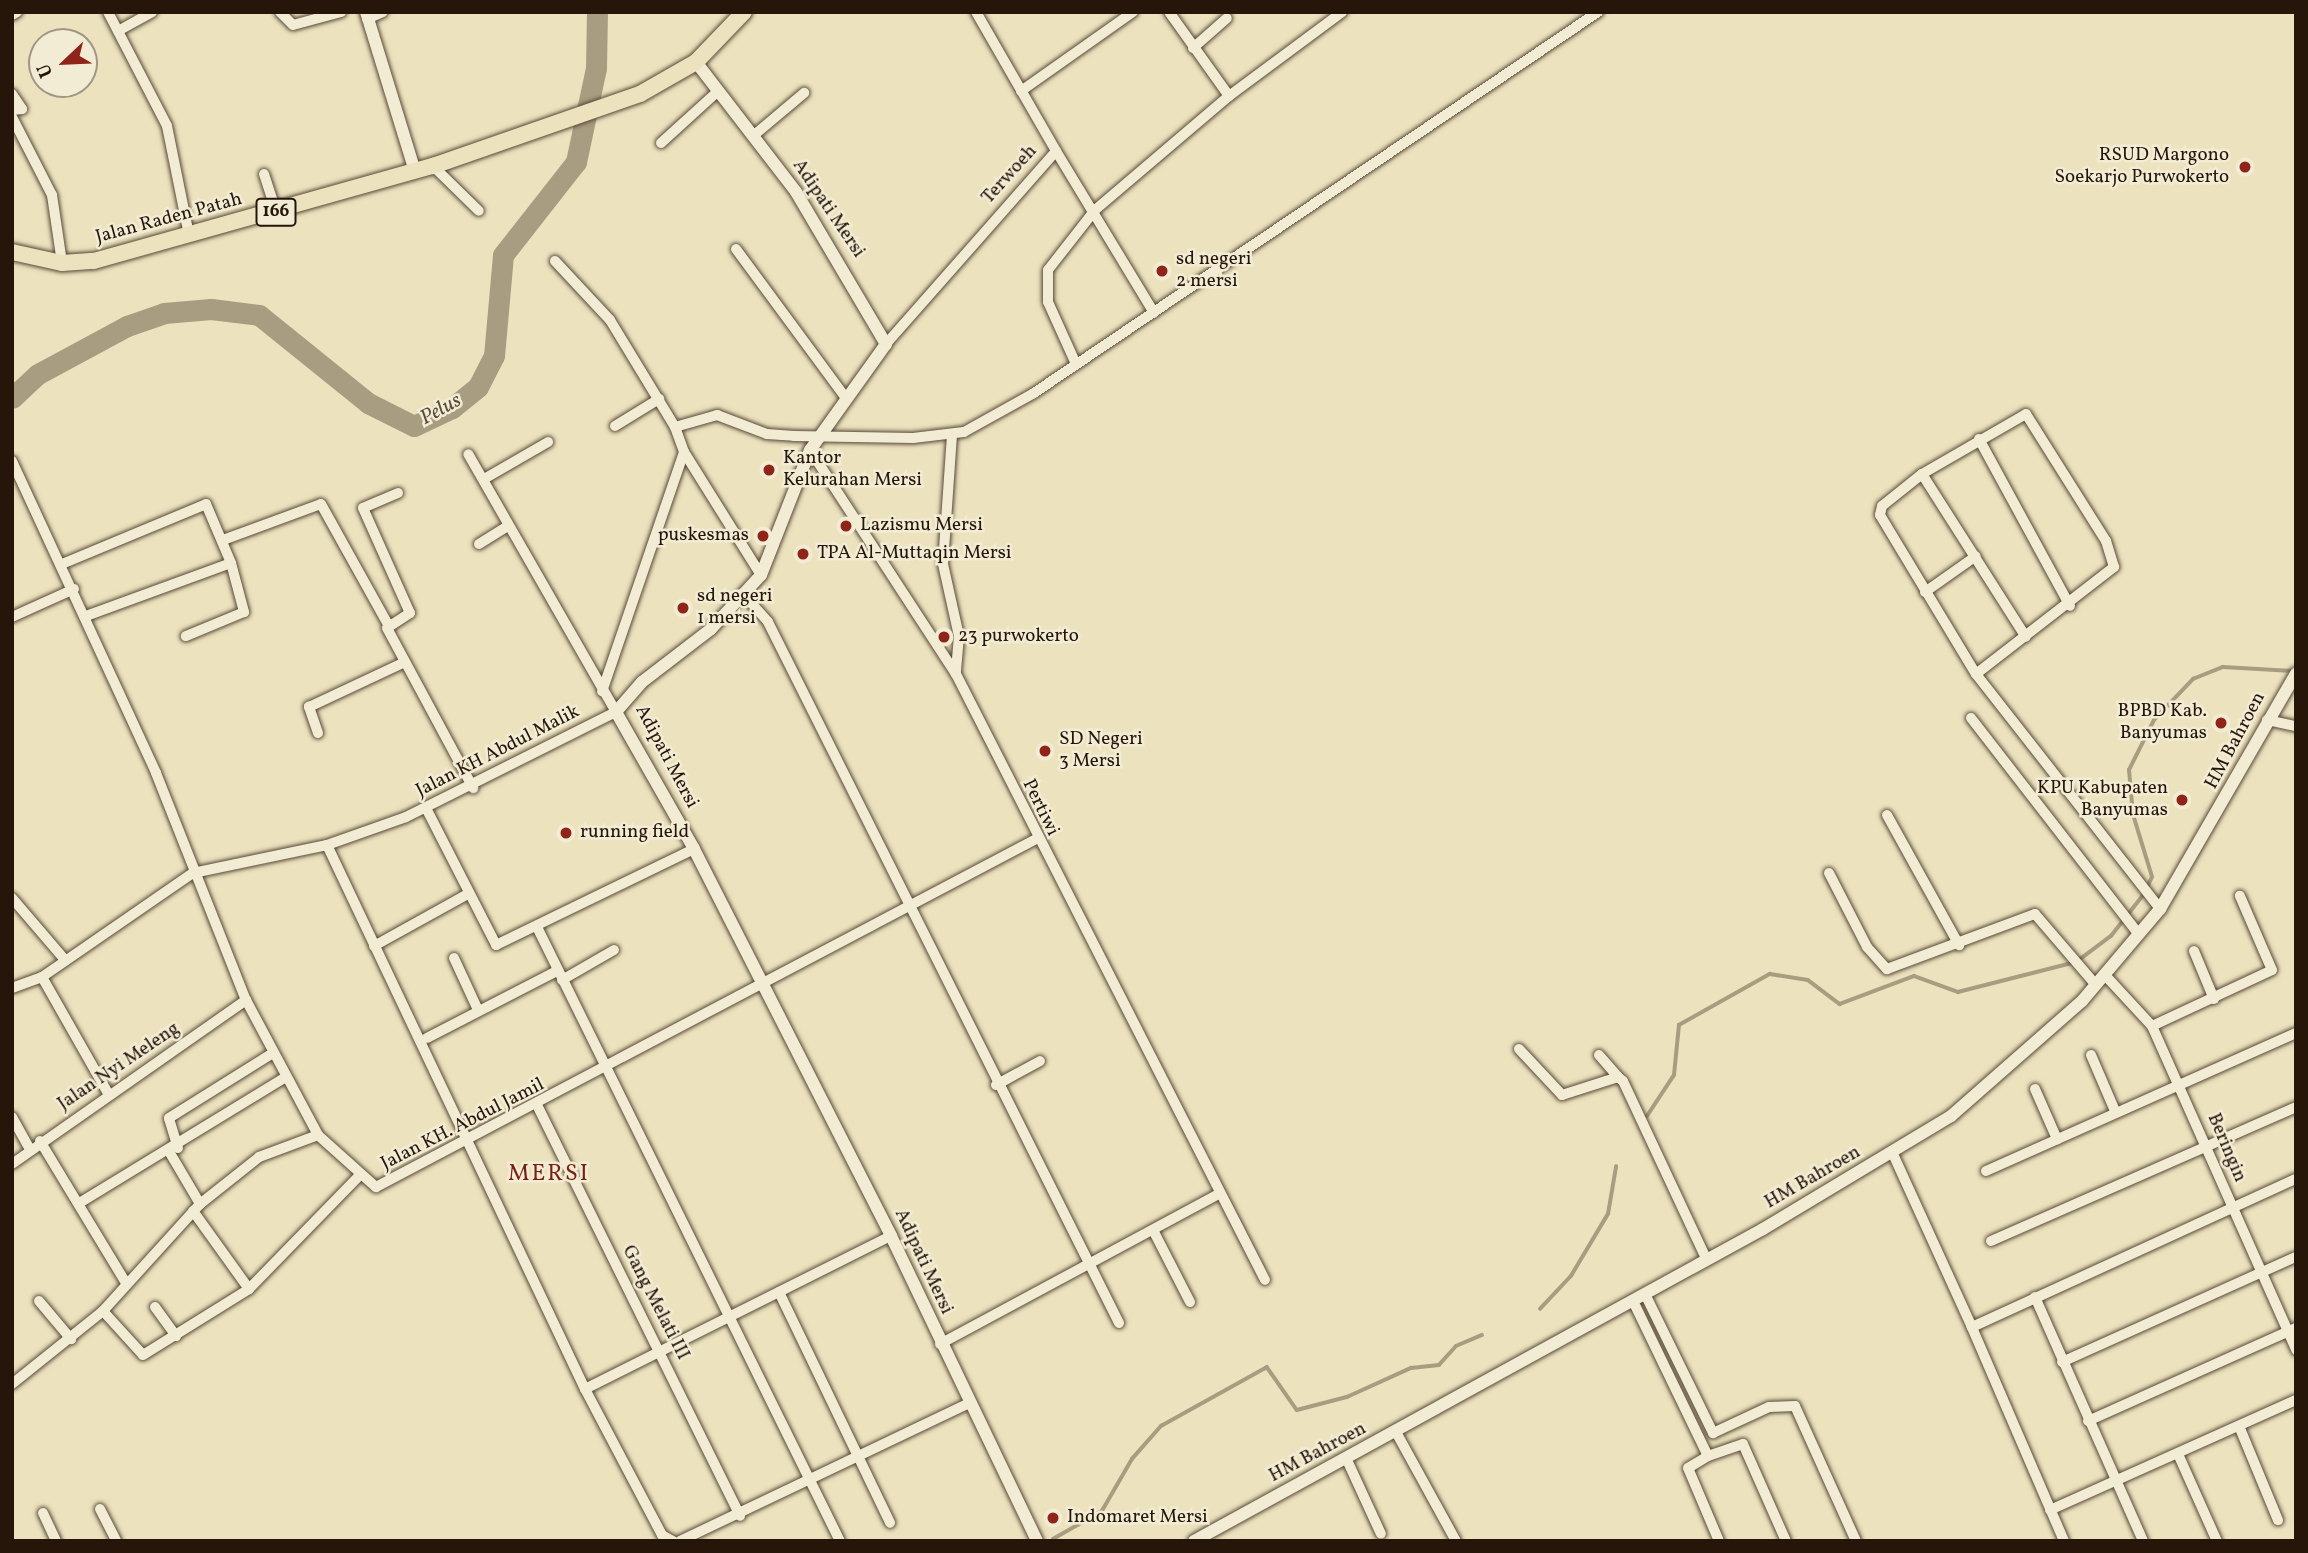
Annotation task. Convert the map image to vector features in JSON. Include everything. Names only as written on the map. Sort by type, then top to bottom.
[{"type":"main road","name":"166","points":[[696,62],[744,12]]},
{"type":"main road","name":"Jalan Raden Patah","points":[[12,252],[62,263],[134,252],[433,166],[640,94],[696,62]]},
{"type":"street","points":[[108,12],[167,125],[189,235]]},
{"type":"street","points":[[118,31],[152,12]]},
{"type":"street","points":[[280,12],[293,25],[341,12]]},
{"type":"street","points":[[383,12],[366,16],[415,171]]},
{"type":"street","name":"Terwoeh","points":[[886,344],[1056,151],[976,12]]},
{"type":"street","points":[[1021,91],[1133,12]]},
{"type":"street","points":[[1168,12],[1229,96]]},
{"type":"street","points":[[1076,364],[1044,278],[1093,206],[1229,96],[1342,12]]},
{"type":"street","points":[[675,427],[717,415],[767,434],[869,439],[952,435],[1076,364],[1154,313],[1598,12]]},
{"type":"street","points":[[1193,48],[1227,18]]},
{"type":"street","name":"Adipati Mersi","points":[[696,62],[754,136],[842,261],[886,344],[810,450],[761,575],[748,598],[617,715],[694,849],[763,984],[891,1236],[940,1344],[1037,1541]]},
{"type":"street","points":[[661,143],[718,92]]},
{"type":"street","points":[[754,136],[804,93]]},
{"type":"street","points":[[12,94],[22,109],[12,110]]},
{"type":"street","points":[[12,117],[51,195],[62,263]]},
{"type":"street","points":[[1056,151],[1093,206],[1154,313]]},
{"type":"street","points":[[433,166],[480,211]]},
{"type":"street","points":[[264,174],[276,212]]},
{"type":"street","points":[[736,249],[846,398]]},
{"type":"street","points":[[555,261],[610,320],[675,427],[684,453],[761,575]]},
{"type":"street","points":[[615,426],[659,399]]},
{"type":"street","points":[[1976,674],[2070,606],[2114,567],[2106,541],[2033,418],[2018,415],[1922,474],[1882,506],[1880,515],[1976,674],[2140,878],[2156,904]]},
{"type":"street","points":[[952,435],[953,477],[943,564],[959,636],[956,674]]},
{"type":"street","points":[[1979,439],[2070,606]]},
{"type":"street","points":[[484,479],[548,442]]},
{"type":"street","name":"Pertiwi","points":[[810,450],[831,478],[956,674],[1036,839],[1265,1280]]},
{"type":"street","points":[[603,691],[684,453]]},
{"type":"street","points":[[468,454],[617,715]]},
{"type":"street","name":"Jalan KH. Abdul Jamil","points":[[12,461],[86,616],[246,1000],[318,1135],[359,1176],[386,1186],[1036,839]]},
{"type":"street","points":[[1922,474],[2026,637]]},
{"type":"street","points":[[389,626],[410,613],[363,509],[398,493]]},
{"type":"street","points":[[62,564],[206,503],[223,540],[244,612],[186,636]]},
{"type":"street","points":[[223,540],[321,505],[389,626],[405,662],[473,788]]},
{"type":"street","points":[[479,544],[508,526]]},
{"type":"street","points":[[1926,592],[1976,556]]},
{"type":"street","points":[[86,616],[231,563]]},
{"type":"street","points":[[12,617],[74,589]]},
{"type":"street","points":[[748,598],[760,610],[910,905],[1088,1268],[1119,1323]]},
{"type":"street","points":[[318,733],[309,707],[405,662]]},
{"type":"street","name":"HM Bahroen","points":[[1194,1541],[1347,1460],[1707,1260],[1893,1154],[1951,1116],[2096,978],[2156,904],[2292,679]]},
{"type":"street","name":"Jalan KH Abdul Malik","points":[[194,876],[328,848],[429,815],[473,788],[617,715]]},
{"type":"street","points":[[1971,718],[2135,929]]},
{"type":"street","points":[[2267,720],[2296,726]]},
{"type":"street","points":[[1829,873],[1867,947],[1887,969],[1959,945],[1886,814]]},
{"type":"street","points":[[429,815],[496,945],[538,929],[694,849]]},
{"type":"street","points":[[328,848],[465,1143],[585,1389],[662,1535],[673,1541]]},
{"type":"street","points":[[12,988],[45,983],[65,960],[194,876]]},
{"type":"street","points":[[374,946],[468,894]]},
{"type":"street","points":[[2152,1026],[2214,999],[2273,968],[2240,896]]},
{"type":"street","points":[[12,898],[65,960]]},
{"type":"street","name":"Beringin","points":[[1959,945],[2035,914],[2096,978],[2152,1026],[2261,1272],[2292,1330],[2296,1350]]},
{"type":"street","points":[[538,929],[813,1481],[840,1541]]},
{"type":"street","points":[[426,1038],[478,1010],[614,950]]},
{"type":"street","points":[[2194,951],[2214,999]]},
{"type":"street","points":[[454,958],[478,1010]]},
{"type":"street","points":[[45,983],[109,1095]]},
{"type":"street","name":"Jalan Nyi Meleng","points":[[12,1164],[40,1141],[246,1000]]},
{"type":"street","points":[[1986,1171],[2115,1111],[2296,1033]]},
{"type":"street","points":[[1519,1049],[1562,1095],[1618,1077]]},
{"type":"street","points":[[249,1289],[196,1208],[174,1150],[169,1118],[274,1053]]},
{"type":"street","points":[[1599,1055],[1618,1077],[1707,1260]]},
{"type":"street","points":[[2091,1055],[2115,1111]]},
{"type":"street","points":[[996,1085],[1040,1061]]},
{"type":"street","points":[[81,1202],[174,1150],[286,1077]]},
{"type":"street","points":[[2035,1089],[2057,1139]]},
{"type":"street","name":"Gang Melati III","points":[[538,1107],[740,1516]]},
{"type":"street","points":[[1991,1241],[2296,1107]]},
{"type":"street","points":[[12,1117],[30,1149]]},
{"type":"street","points":[[12,1384],[103,1311],[196,1208],[260,1157],[318,1135]]},
{"type":"street","points":[[40,1141],[81,1202],[126,1283]]},
{"type":"street","points":[[1893,1154],[1972,1327],[2064,1541]]},
{"type":"street","points":[[103,1311],[139,1356],[176,1336],[249,1289],[359,1176]]},
{"type":"street","points":[[1972,1327],[2296,1179]]},
{"type":"street","points":[[940,1344],[1088,1268],[1219,1194]]},
{"type":"street","points":[[1153,1230],[1190,1302]]},
{"type":"street","points":[[585,1389],[891,1236]]},
{"type":"street","points":[[2062,1362],[2296,1257]]},
{"type":"street","points":[[779,1292],[890,1523]]},
{"type":"street","points":[[1639,1297],[1707,1456]]},
{"type":"street","points":[[1639,1297],[1712,1432],[1769,1407],[1795,1406],[1856,1541]]},
{"type":"street","points":[[2035,1297],[2143,1541]]},
{"type":"street","points":[[39,1301],[71,1339]]},
{"type":"street","points":[[155,1307],[176,1336]]},
{"type":"street","points":[[2088,1420],[2292,1330]]},
{"type":"street","points":[[2050,1510],[2296,1401]]},
{"type":"street","points":[[680,1541],[740,1516],[969,1403]]},
{"type":"street","points":[[2239,1426],[2278,1521]]},
{"type":"street","points":[[1396,1432],[1456,1541]]},
{"type":"street","points":[[1719,1541],[1688,1468],[1707,1456],[1743,1444],[1786,1541]]},
{"type":"street","points":[[2178,1454],[2217,1541]]},
{"type":"street","points":[[1347,1460],[1381,1534]]},
{"type":"street","points":[[100,1509],[116,1541]]},
{"type":"street","points":[[43,1513],[56,1541]]},
{"type":"waterway","name":"Pelus","points":[[12,398],[38,374],[127,326],[164,313],[211,309],[259,315],[368,403],[414,426],[452,408],[478,387],[494,356],[503,255],[576,162],[596,68],[597,12]]},
{"type":"waterway","points":[[2147,887],[2152,877],[2133,815],[2129,770],[2154,720],[2193,679],[2223,667],[2294,671]]},
{"type":"waterway","points":[[2079,960],[2111,936],[2144,894]]},
{"type":"waterway","points":[[1647,1116],[1674,1075],[1679,1025],[1770,974],[1808,980],[1840,1004],[1914,976],[1958,992],[2072,963]]},
{"type":"waterway","points":[[1540,1309],[1571,1276],[1608,1214],[1616,1167]]},
{"type":"waterway","points":[[1053,1539],[1102,1511],[1132,1459],[1161,1426],[1267,1367],[1297,1410],[1347,1397],[1411,1368],[1439,1365],[1456,1346],[1482,1335]]},
{"type":"place","name":"RSUD Margono Soekarjo Purwokerto","points":[[2245,167]]},
{"type":"place","name":"sd negeri 2 mersi","points":[[1162,271]]},
{"type":"place","name":"Kantor Kelurahan Mersi","points":[[769,470]]},
{"type":"place","name":"Lazismu Mersi","points":[[846,526]]},
{"type":"place","name":"puskesmas","points":[[763,536]]},
{"type":"place","name":"TPA Al-Muttaqin Mersi","points":[[803,554]]},
{"type":"place","name":"sd negeri 1 mersi","points":[[683,608]]},
{"type":"place","name":"23 purwokerto","points":[[944,637]]},
{"type":"place","name":"BPBD Kab. Banyumas","points":[[2221,723]]},
{"type":"place","name":"SD Negeri 3 Mersi","points":[[1045,751]]},
{"type":"place","name":"KPU Kabupaten Banyumas","points":[[2182,800]]},
{"type":"place","name":"running field","points":[[566,833]]},
{"type":"place","name":"Indomaret Mersi","points":[[1053,1518]]},
{"type":"district","name":"MERSI","points":[[549,1174]]}]
